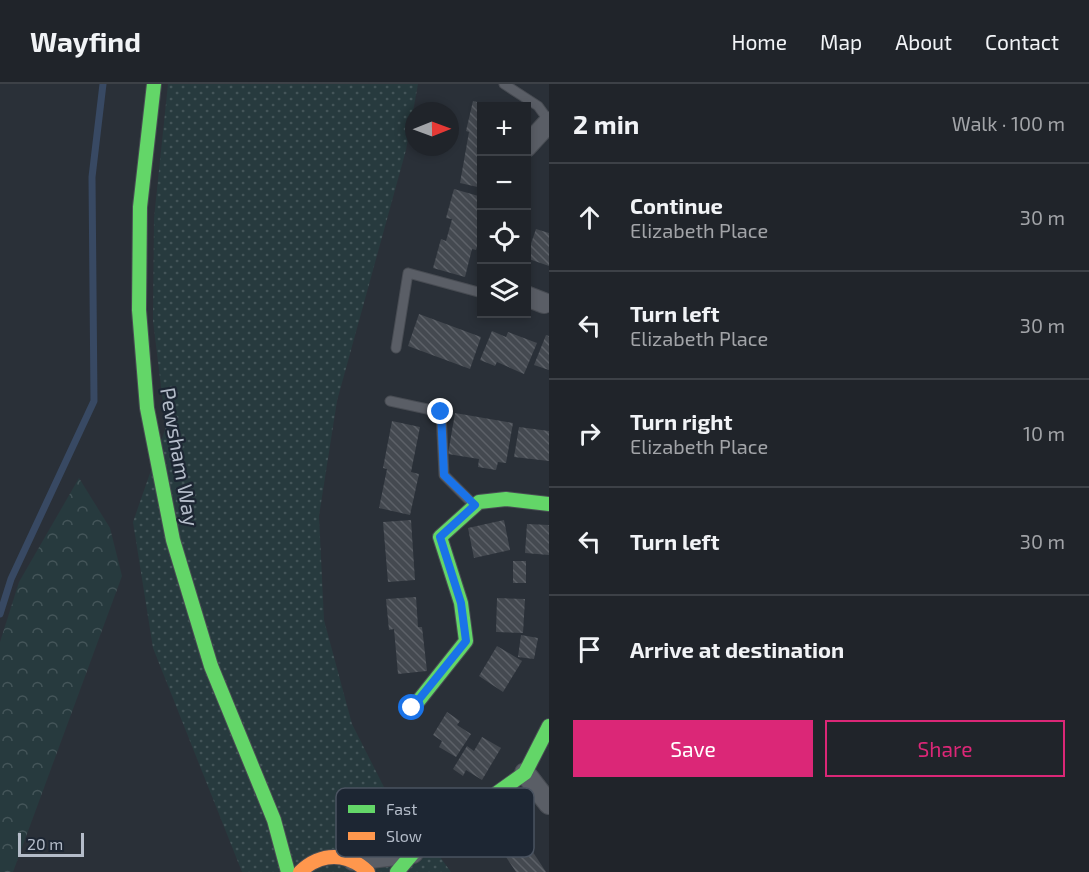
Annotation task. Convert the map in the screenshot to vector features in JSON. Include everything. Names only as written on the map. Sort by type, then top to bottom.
[{"type":"main road","name":"Pewsham Way","points":[[153,84],[140,207],[139,310],[147,408],[173,540],[211,666],[274,820],[288,872]]},
{"type":"main road","points":[[412,708],[466,641],[461,603],[440,537],[478,502],[506,499],[549,504]]},
{"type":"main road","points":[[504,788],[525,773],[549,726]]},
{"type":"main road","points":[[274,820],[291,832]]},
{"type":"main road","points":[[300,872],[322,853],[336,855]]},
{"type":"main road","points":[[342,857],[360,866]]},
{"type":"main road","points":[[397,872],[410,857]]},
{"type":"street","points":[[531,141],[549,121]]},
{"type":"street","points":[[525,773],[549,804]]},
{"type":"street","points":[[360,866],[397,857]]},
{"type":"lane","points":[[504,84],[538,106],[549,121]]},
{"type":"lane","points":[[396,348],[408,273],[477,292]]},
{"type":"lane","points":[[390,401],[441,412],[444,475],[475,505]]},
{"type":"green space","points":[[168,84],[418,84],[415,102],[405,102],[405,154],[337,401],[319,516],[324,620],[352,724],[384,788],[336,788],[336,857],[440,857],[451,872],[242,872],[153,648],[133,522],[166,427],[153,321],[154,218]]},
{"type":"green space","points":[[79,478],[110,528],[122,576],[13,872],[0,872],[0,642],[19,582]]},
{"type":"building","points":[[473,101],[477,102],[477,187],[460,183],[469,132],[466,131]]},
{"type":"building","points":[[454,189],[477,196],[477,247],[476,250],[472,249],[465,277],[433,268],[441,239],[446,241],[452,219],[446,218]]},
{"type":"building","points":[[536,229],[549,233],[549,266],[531,260],[531,244]]},
{"type":"building","points":[[419,314],[481,337],[470,369],[408,346]]},
{"type":"building","points":[[492,331],[506,337],[508,332],[537,343],[524,374],[497,362],[495,366],[480,360]]},
{"type":"building","points":[[546,335],[549,336],[549,370],[534,365]]},
{"type":"building","points":[[455,413],[513,423],[506,463],[498,462],[496,470],[478,467],[479,459],[448,454]]},
{"type":"building","points":[[392,421],[420,427],[411,472],[419,474],[410,515],[379,508],[387,469],[383,468]]},
{"type":"building","points":[[519,427],[549,431],[549,461],[514,457]]},
{"type":"building","points":[[411,520],[415,580],[388,582],[383,522]]},
{"type":"building","points":[[504,520],[510,550],[474,558],[468,528]]},
{"type":"building","points":[[527,524],[549,525],[549,555],[525,553]]},
{"type":"building","points":[[513,561],[526,561],[526,583],[513,583]]},
{"type":"building","points":[[416,597],[418,627],[422,627],[427,671],[398,674],[394,629],[389,630],[386,599]]},
{"type":"building","points":[[497,598],[525,599],[523,633],[496,632]]},
{"type":"building","points":[[521,635],[538,638],[534,659],[518,657]]},
{"type":"building","points":[[497,646],[522,661],[503,692],[479,676]]},
{"type":"building","points":[[447,712],[460,721],[457,725],[471,734],[456,757],[439,747],[442,741],[433,735]]},
{"type":"building","points":[[482,737],[501,748],[482,780],[466,770],[463,776],[453,769],[467,746],[474,751]]},
{"type":"building","points":[[534,854],[546,872],[516,872],[506,857],[534,857]]},
{"type":"waterway","points":[[0,614],[11,579],[94,401],[92,177],[103,84]]},
{"type":"traffic: fast","points":[[154,84],[140,207],[139,310],[147,408],[173,540],[211,666],[274,820],[288,872]]},
{"type":"traffic: fast","points":[[412,709],[466,641],[461,603],[440,537],[479,502],[506,499],[549,504]]},
{"type":"traffic: fast","points":[[504,788],[525,773],[549,726]]},
{"type":"traffic: fast","points":[[397,872],[410,857]]},
{"type":"traffic: slow","points":[[300,872],[317,861],[334,857],[351,861],[368,872]]},
{"type":"route","points":[[412,708],[466,641],[461,603],[440,537],[475,505],[444,475],[441,412]]}]
